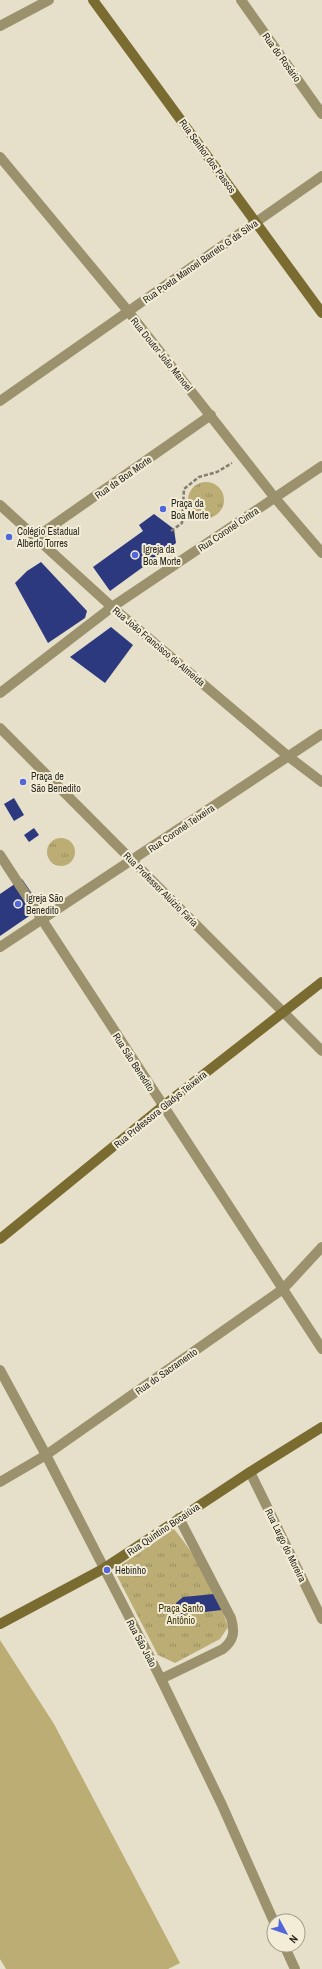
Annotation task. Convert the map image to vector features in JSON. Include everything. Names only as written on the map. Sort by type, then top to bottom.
[{"type":"main road","name":"Rua Senhor dos Passos","points":[[94,0],[322,313]]},
{"type":"main road","name":"Rua Professora Gladys Teixeira","points":[[0,1239],[163,1106],[322,982]]},
{"type":"main road","name":"Rua Quintino Bocaiúva","points":[[0,1624],[103,1570],[179,1518],[322,1427]]},
{"type":"street","points":[[0,26],[49,0]]},
{"type":"street","name":"Rua do Rosário","points":[[241,0],[322,114]]},
{"type":"street","name":"Rua Doutor João Manoel","points":[[0,157],[128,312],[211,415],[275,498],[322,553]]},
{"type":"street","name":"Rua Poeta Manoel Barreto G da Silva","points":[[0,401],[322,176]]},
{"type":"street","name":"Rua da Boa Morte","points":[[35,538],[211,415]]},
{"type":"street","name":"Rua Coronel Cintra","points":[[0,693],[112,607],[322,466]]},
{"type":"street","name":"Rua João Francisco de Almeida","points":[[0,505],[112,607],[322,782]]},
{"type":"street","name":"Rua Professor Aluízio Faria","points":[[0,728],[322,1051]]},
{"type":"street","name":"Rua Coronel Teixeira","points":[[0,947],[322,734]]},
{"type":"street","name":"Rua São Benedito","points":[[0,854],[322,1349]]},
{"type":"street","name":"Rua do Sacramento","points":[[0,1482],[46,1455],[283,1289],[322,1247]]},
{"type":"street","name":"Rua São João","points":[[0,1370],[46,1455],[103,1570],[161,1679],[222,1805],[270,1913]]},
{"type":"street","name":"Rua Largo do Moreira","points":[[250,1472],[322,1619]]},
{"type":"street","points":[[161,1679],[223,1649],[230,1643],[234,1629],[231,1618],[179,1518]]},
{"type":"street","points":[[288,1953],[295,1969]]},
{"type":"path","points":[[172,531],[182,523],[184,489],[199,477],[217,472],[242,456]]},
{"type":"green space","points":[[206,482],[216,485],[221,490],[224,500],[221,510],[216,515],[206,518],[196,515],[191,510],[188,500],[191,490],[196,485]]},
{"type":"green space","points":[[61,838],[71,842],[75,852],[71,862],[61,866],[51,862],[47,852],[51,842]]},
{"type":"green space","name":"Praça Santo Antônio","points":[[174,1529],[191,1551],[206,1576],[228,1627],[220,1639],[175,1663],[158,1655],[114,1570]]},
{"type":"green space","points":[[0,1640],[54,1724],[180,1963],[168,1969],[6,1969],[0,1959]]},
{"type":"building","name":"Igreja da Boa Morte","points":[[154,514],[174,529],[176,543],[110,591],[93,567],[143,531],[139,525]]},
{"type":"building","points":[[41,562],[87,611],[85,618],[48,643],[15,583],[27,571]]},
{"type":"building","points":[[111,627],[133,645],[105,683],[70,657]]},
{"type":"building","points":[[14,798],[24,815],[14,821],[4,804]]},
{"type":"building","points":[[34,828],[39,835],[29,842],[24,835]]},
{"type":"building","name":"Igreja São Benedito","points":[[22,879],[35,898],[38,910],[0,936],[0,894]]},
{"type":"building","points":[[214,1594],[222,1610],[178,1615],[176,1603],[183,1597]]},
{"type":"place","name":"Praça da Boa Morte","points":[[163,509]]},
{"type":"place","name":"Colégio Estadual Alberto Torres","points":[[9,537]]},
{"type":"place","name":"Igreja da Boa Morte","points":[[135,555]]},
{"type":"place","name":"Praça de São Benedito","points":[[23,782]]},
{"type":"place","name":"Igreja São Benedito","points":[[18,904]]},
{"type":"place","name":"Hebinho","points":[[107,1570]]}]
